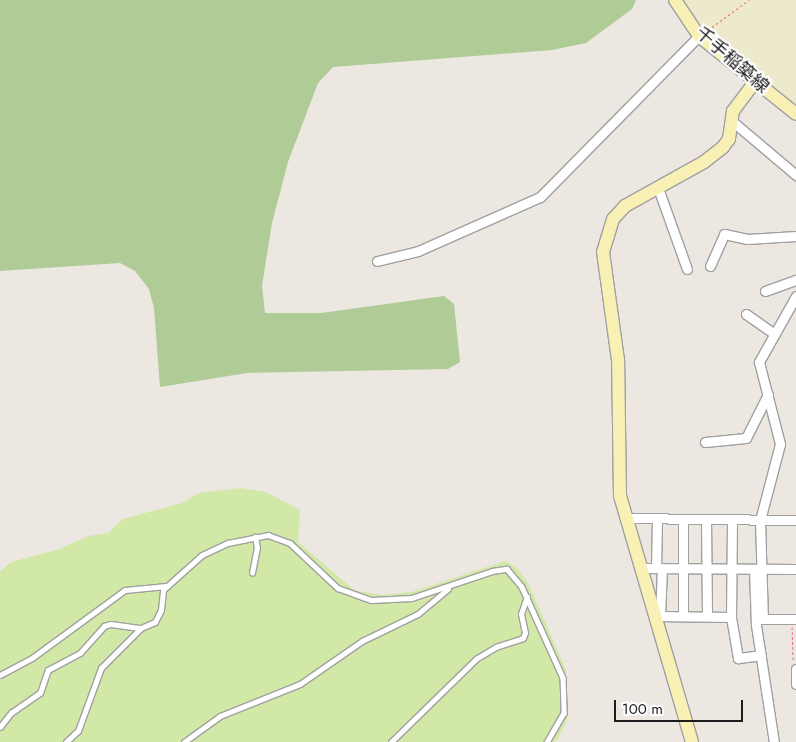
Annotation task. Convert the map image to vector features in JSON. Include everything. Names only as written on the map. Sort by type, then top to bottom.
[{"type":"street","name":"千手稲築線","points":[[675,0],[699,36],[796,114]]},
{"type":"street","points":[[377,262],[418,251],[540,197],[699,36]]},
{"type":"street","points":[[692,742],[658,616],[626,518],[618,480],[618,360],[603,252],[614,219],[625,206],[718,153],[729,139],[733,111],[755,82]]},
{"type":"street","points":[[732,122],[796,175]]},
{"type":"street","points":[[658,188],[687,269]]},
{"type":"street","points":[[710,266],[724,234],[747,239],[796,236]]},
{"type":"street","points":[[765,291],[796,280]]},
{"type":"street","points":[[774,742],[761,655],[757,569],[760,520],[780,444],[759,362],[796,296]]},
{"type":"street","points":[[746,314],[775,334]]},
{"type":"street","points":[[705,442],[746,438],[768,394]]},
{"type":"street","points":[[626,518],[795,519]]},
{"type":"street","points":[[657,519],[658,616]]},
{"type":"street","points":[[683,519],[684,616]]},
{"type":"street","points":[[706,519],[707,616]]},
{"type":"street","points":[[732,520],[731,617],[738,658],[761,655]]},
{"type":"street","points":[[641,568],[796,570]]},
{"type":"street","points":[[757,569],[762,619],[794,619]]},
{"type":"street","points":[[658,616],[731,617]]},
{"type":"street","points":[[795,670],[796,684]]},
{"type":"lane","points":[[0,675],[32,658],[97,613],[125,590],[166,586],[209,552],[255,537],[276,536],[290,543],[338,588],[354,596],[394,601],[450,586],[492,571],[507,569],[527,597],[563,678],[564,713],[547,742]]},
{"type":"lane","points":[[252,573],[258,548],[255,537]]},
{"type":"lane","points":[[66,742],[78,731],[101,668],[141,628],[158,618],[166,586]]},
{"type":"lane","points":[[184,742],[220,716],[300,684],[362,641],[418,614],[450,586]]},
{"type":"lane","points":[[391,742],[476,659],[496,647],[523,638],[525,633],[521,614],[527,597]]},
{"type":"lane","points":[[0,727],[11,713],[40,693],[48,670],[80,653],[104,626],[111,624],[141,628]]},
{"type":"path","points":[[699,36],[749,0]]},
{"type":"path","points":[[794,619],[792,644],[795,670]]},
{"type":"shaded area","points":[[683,0],[796,0],[796,106],[709,36]]},
{"type":"green space","points":[[0,0],[636,0],[632,9],[586,43],[552,50],[333,67],[318,83],[288,162],[272,223],[262,286],[265,313],[321,313],[444,296],[454,304],[460,362],[448,369],[247,373],[160,387],[154,308],[149,289],[135,271],[120,263],[0,271]]},
{"type":"green space","points":[[241,488],[266,492],[300,510],[298,542],[354,590],[381,595],[412,592],[505,561],[517,568],[529,585],[566,670],[567,720],[558,739],[554,742],[0,742],[0,572],[11,562],[60,549],[88,536],[108,533],[123,519],[182,503],[199,493]]}]
